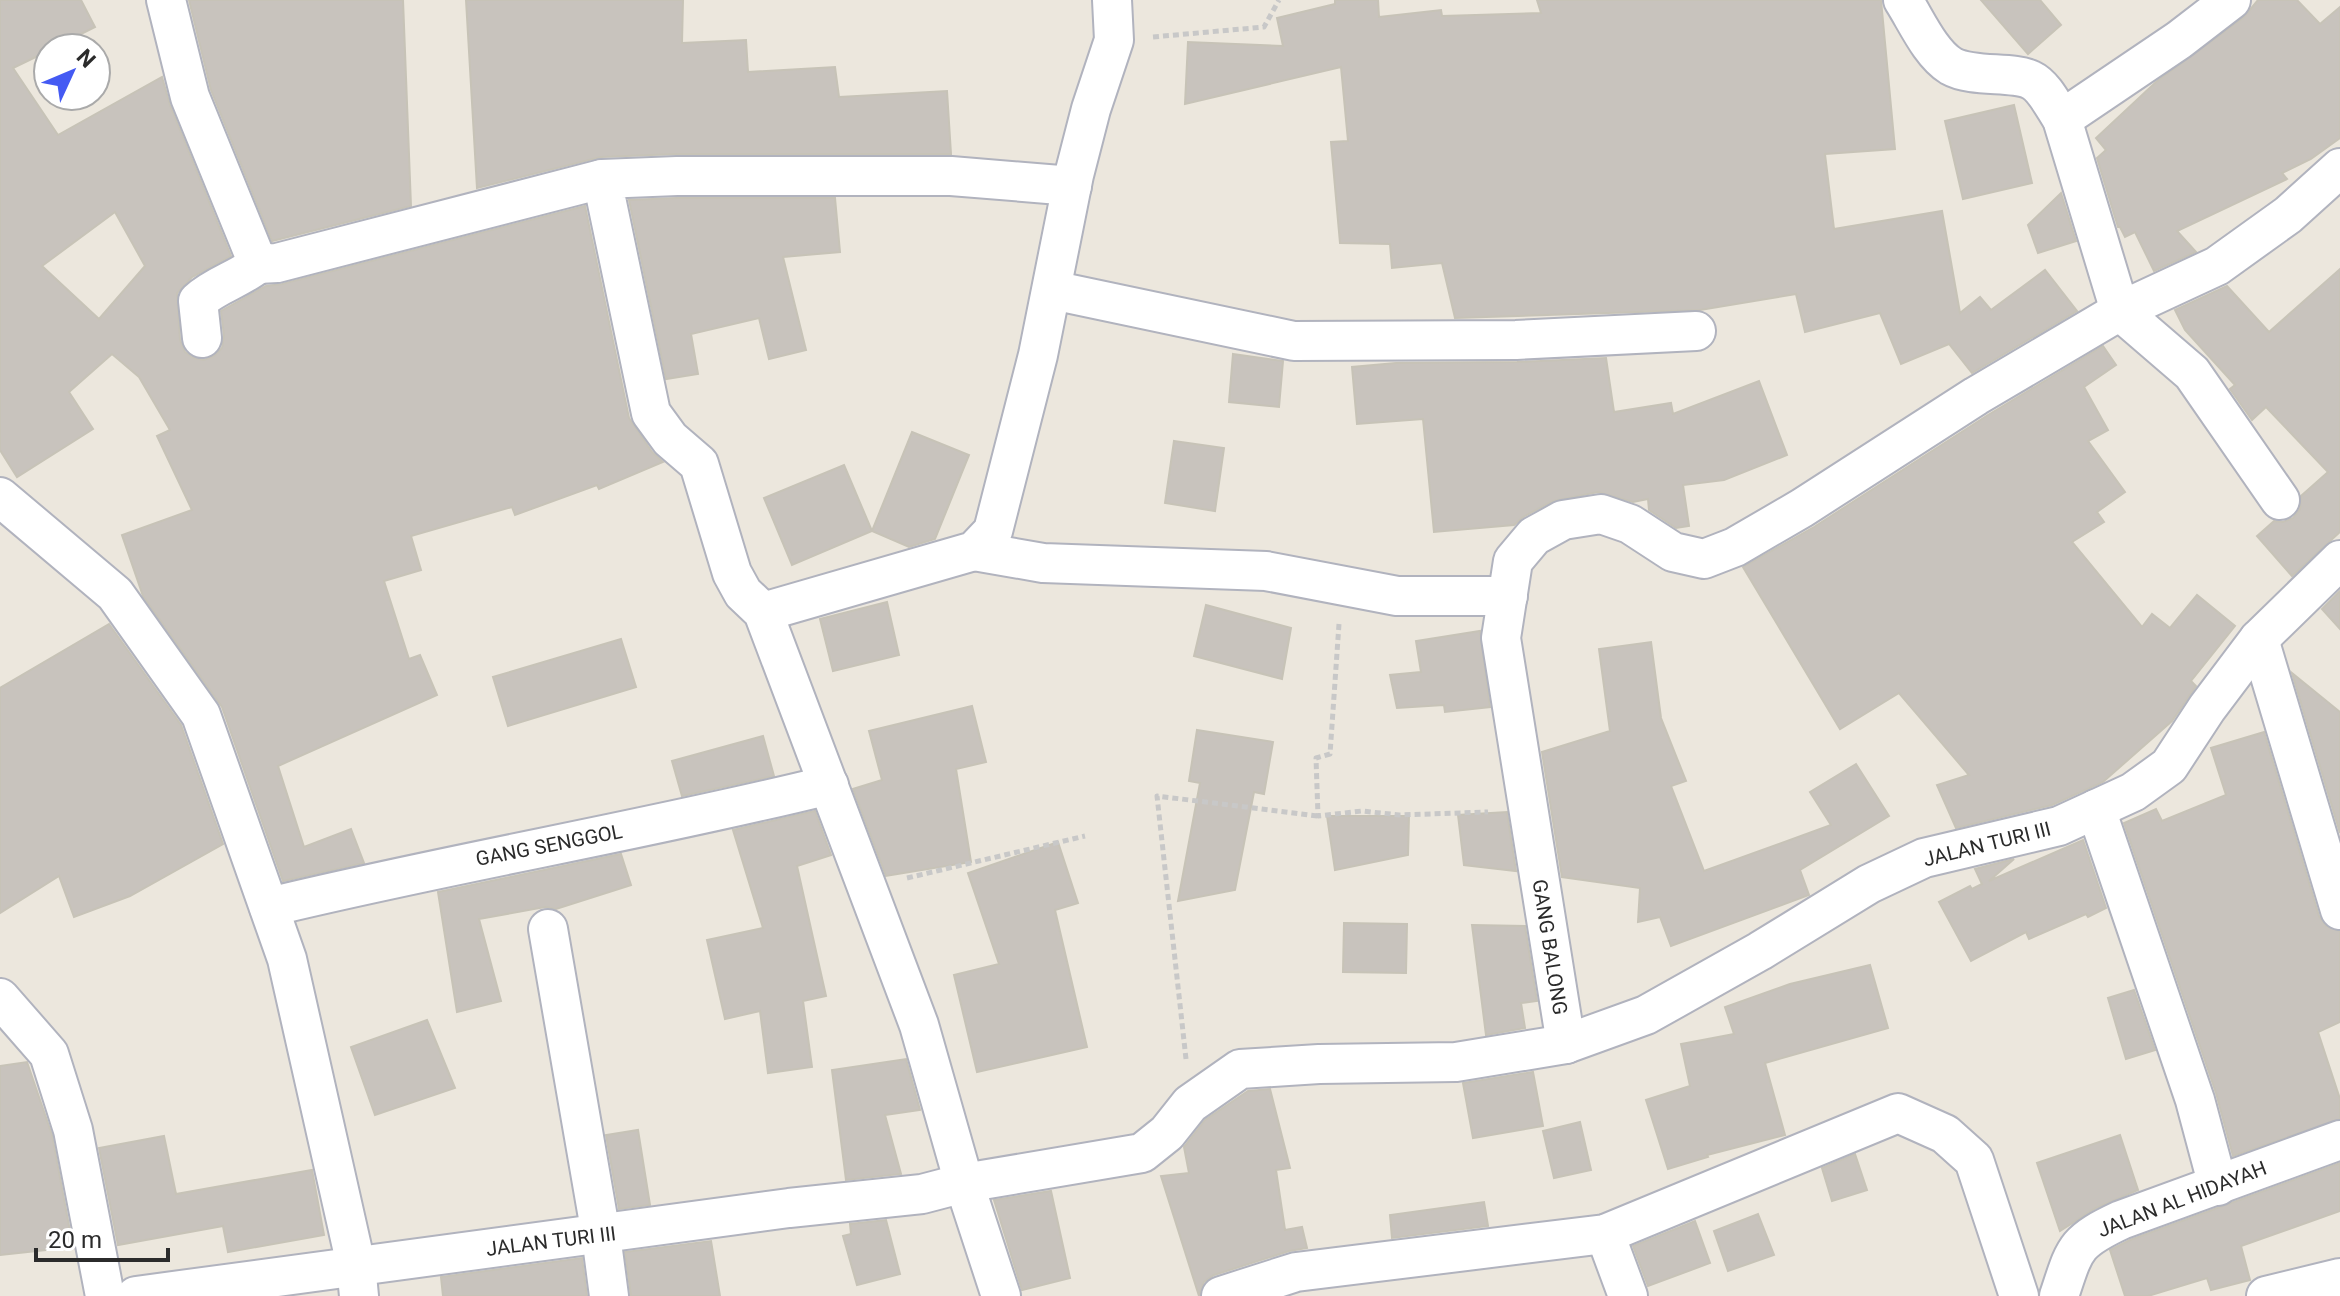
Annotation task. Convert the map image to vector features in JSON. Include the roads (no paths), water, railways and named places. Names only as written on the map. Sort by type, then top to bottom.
[{"type":"street","points":[[166,0],[190,97],[258,264]]},
{"type":"street","points":[[974,551],[993,531],[1052,290],[1072,186],[1091,109],[1114,40],[1112,0]]},
{"type":"street","points":[[1903,0],[1937,53],[1950,65],[1966,71],[2031,80],[2045,94],[2062,119],[2120,311],[2192,373],[2280,500]]},
{"type":"street","points":[[2062,119],[2179,40],[2231,0]]},
{"type":"street","points":[[2120,311],[2217,266],[2288,215],[2340,168]]},
{"type":"street","points":[[202,338],[198,301],[258,264],[277,263],[602,179],[951,176],[1072,186]]},
{"type":"street","points":[[602,179],[651,413],[670,439],[699,464],[732,573],[743,593],[763,612],[919,1025],[964,1183],[1001,1296]]},
{"type":"street","points":[[1052,290],[1294,341],[1516,340],[1696,331]]},
{"type":"street","name":"GANG BALONG","points":[[964,1183],[1142,1153],[1167,1133],[1190,1104],[1240,1069],[1319,1064],[1456,1062],[1566,1044],[1501,638],[1513,561],[1534,536],[1563,520],[1601,514],[1630,524],[1673,552],[1704,559],[1735,547],[1802,508],[1976,396],[2120,311]]},
{"type":"street","points":[[0,497],[115,594],[201,715],[287,959],[358,1281]]},
{"type":"street","points":[[763,612],[974,551],[1043,563],[1266,571],[1397,596],[1508,596]]},
{"type":"street","name":"JALAN TURI III","points":[[1566,1044],[1646,1015],[1760,951],[1869,884],[1924,858],[2059,826],[2133,792],[2169,766],[2259,639],[2340,560]]},
{"type":"street","points":[[2259,639],[2340,910]]},
{"type":"street","name":"GANG SENGGOL","points":[[269,907],[388,878],[743,806],[829,785]]},
{"type":"street","points":[[2096,809],[2195,1100],[2218,1186]]},
{"type":"street","points":[[548,929],[609,1296]]},
{"type":"street","points":[[0,998],[49,1054],[73,1130],[105,1296]]},
{"type":"street","points":[[1221,1296],[1605,1234],[1898,1113],[1945,1134],[1974,1160],[2019,1296]]},
{"type":"street","name":"JALAN AL HIDAYAH","points":[[2059,1296],[2072,1257],[2088,1235],[2340,1140]]},
{"type":"street","name":"JALAN TURI III","points":[[136,1296],[358,1281],[601,1235],[789,1208],[922,1194],[964,1183]]},
{"type":"street","points":[[1605,1234],[1628,1296]]},
{"type":"street","points":[[2266,1296],[2340,1278]]}]
